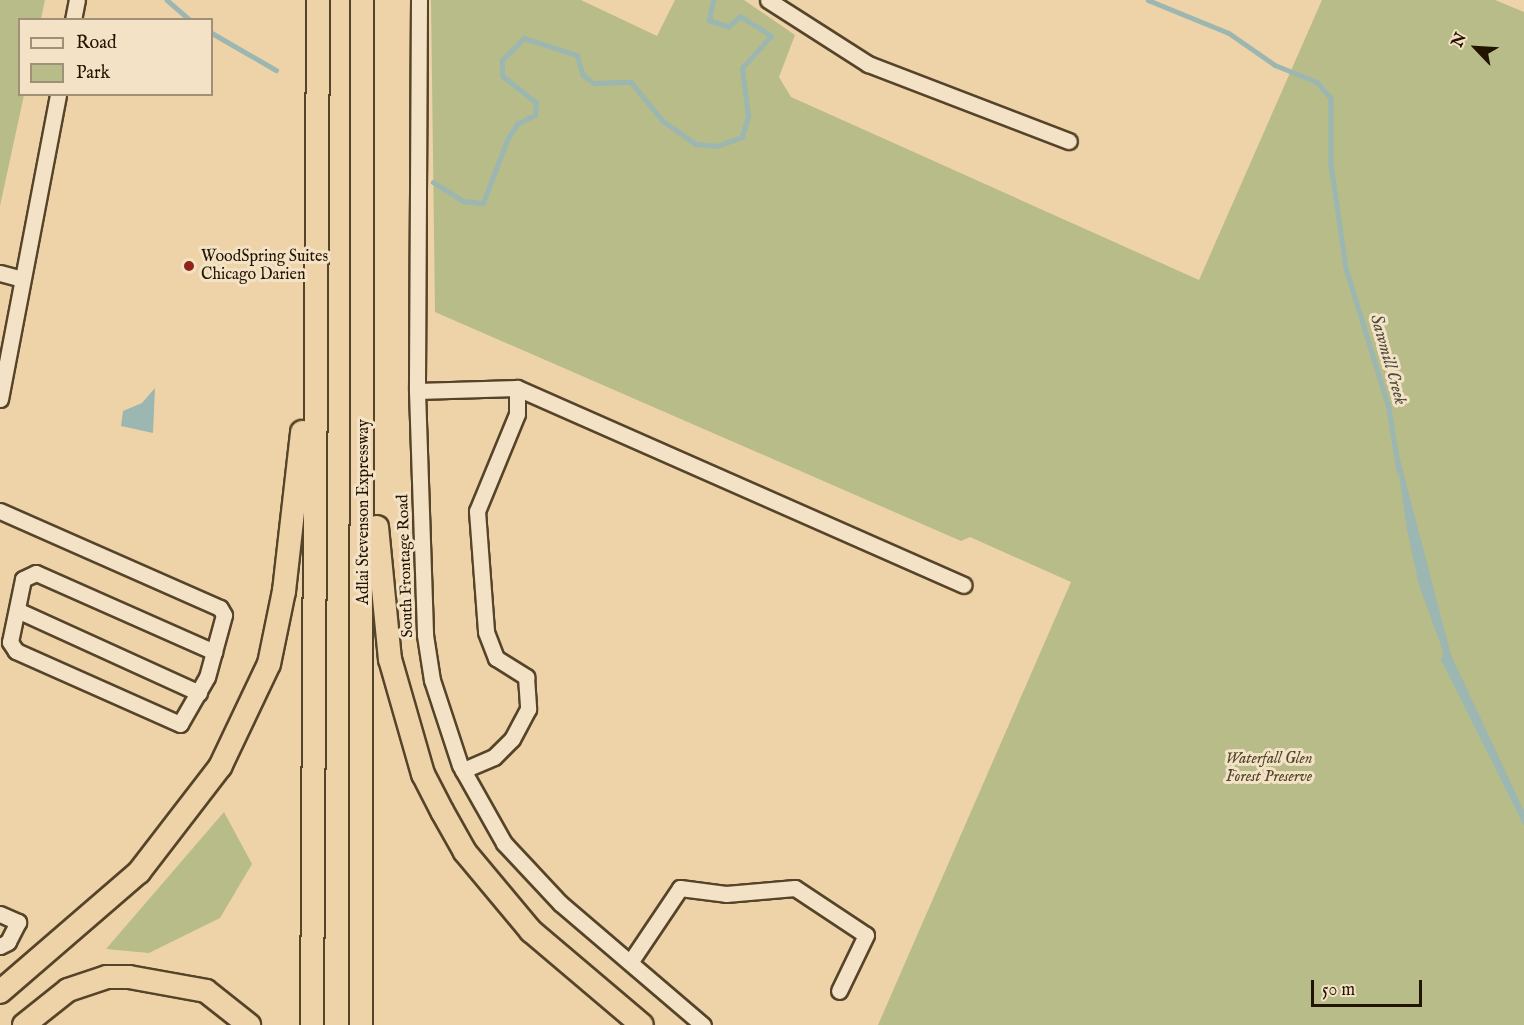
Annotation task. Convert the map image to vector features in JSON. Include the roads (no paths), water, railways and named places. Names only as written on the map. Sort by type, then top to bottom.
[{"type":"highway","points":[[312,1025],[318,0]]},
{"type":"highway","name":"Adlai Stevenson Expressway","points":[[360,1025],[365,313],[362,0]]},
{"type":"highway","points":[[0,992],[96,915],[163,846],[220,767],[269,664],[297,500],[317,248]]},
{"type":"highway","points":[[365,313],[382,606],[390,660],[423,774],[465,852],[495,890],[531,931],[642,1025]]},
{"type":"highway","points":[[24,1025],[68,990],[107,977],[129,977],[206,991],[249,1025]]},
{"type":"street","points":[[73,18],[77,0]]},
{"type":"street","name":"South Frontage Road","points":[[419,0],[417,391],[425,635],[432,680],[463,770],[504,843],[560,903],[631,961],[703,1025]]},
{"type":"street","points":[[768,0],[868,64],[1069,141]]},
{"type":"street","points":[[0,399],[58,96]]},
{"type":"street","points":[[0,273],[22,279]]},
{"type":"street","points":[[463,770],[494,757],[512,739],[528,709],[526,677],[496,658],[486,632],[477,511],[517,414],[517,388]]},
{"type":"street","points":[[417,391],[517,388],[963,585]]},
{"type":"street","points":[[0,511],[220,608],[224,615],[214,652],[199,693],[180,724],[15,651],[10,642],[23,579],[36,573],[214,652]]},
{"type":"street","points":[[17,610],[199,693]]},
{"type":"street","points":[[631,961],[680,888],[726,894],[795,888],[866,935],[839,991]]},
{"type":"street","points":[[0,914],[18,922],[0,946]]},
{"type":"water","points":[[155,388],[153,433],[121,426],[123,411],[142,403]]},
{"type":"water","points":[[1393,433],[1451,655],[1524,811],[1524,826],[1441,660],[1443,651],[1419,585],[1407,530]]},
{"type":"waterway","points":[[167,0],[188,18]]},
{"type":"waterway","points":[[433,182],[463,201],[483,203],[507,140],[517,124],[535,115],[536,103],[502,76],[502,60],[524,38],[577,55],[583,75],[594,83],[631,82],[663,121],[696,144],[717,146],[742,137],[748,116],[742,68],[771,36],[740,17],[729,27],[709,21],[713,0]]},
{"type":"waterway","name":"Sawmill Creek","points":[[1148,0],[1229,33],[1275,65],[1317,82],[1331,98],[1331,164],[1346,268],[1389,408],[1399,471]]},
{"type":"waterway","points":[[213,34],[276,70]]},
{"type":"place","name":"WoodSpring Suites Chicago Darien","points":[[189,266]]},
{"type":"park label","name":"Waterfall Glen Forest Preserve","points":[[1269,768]]}]
